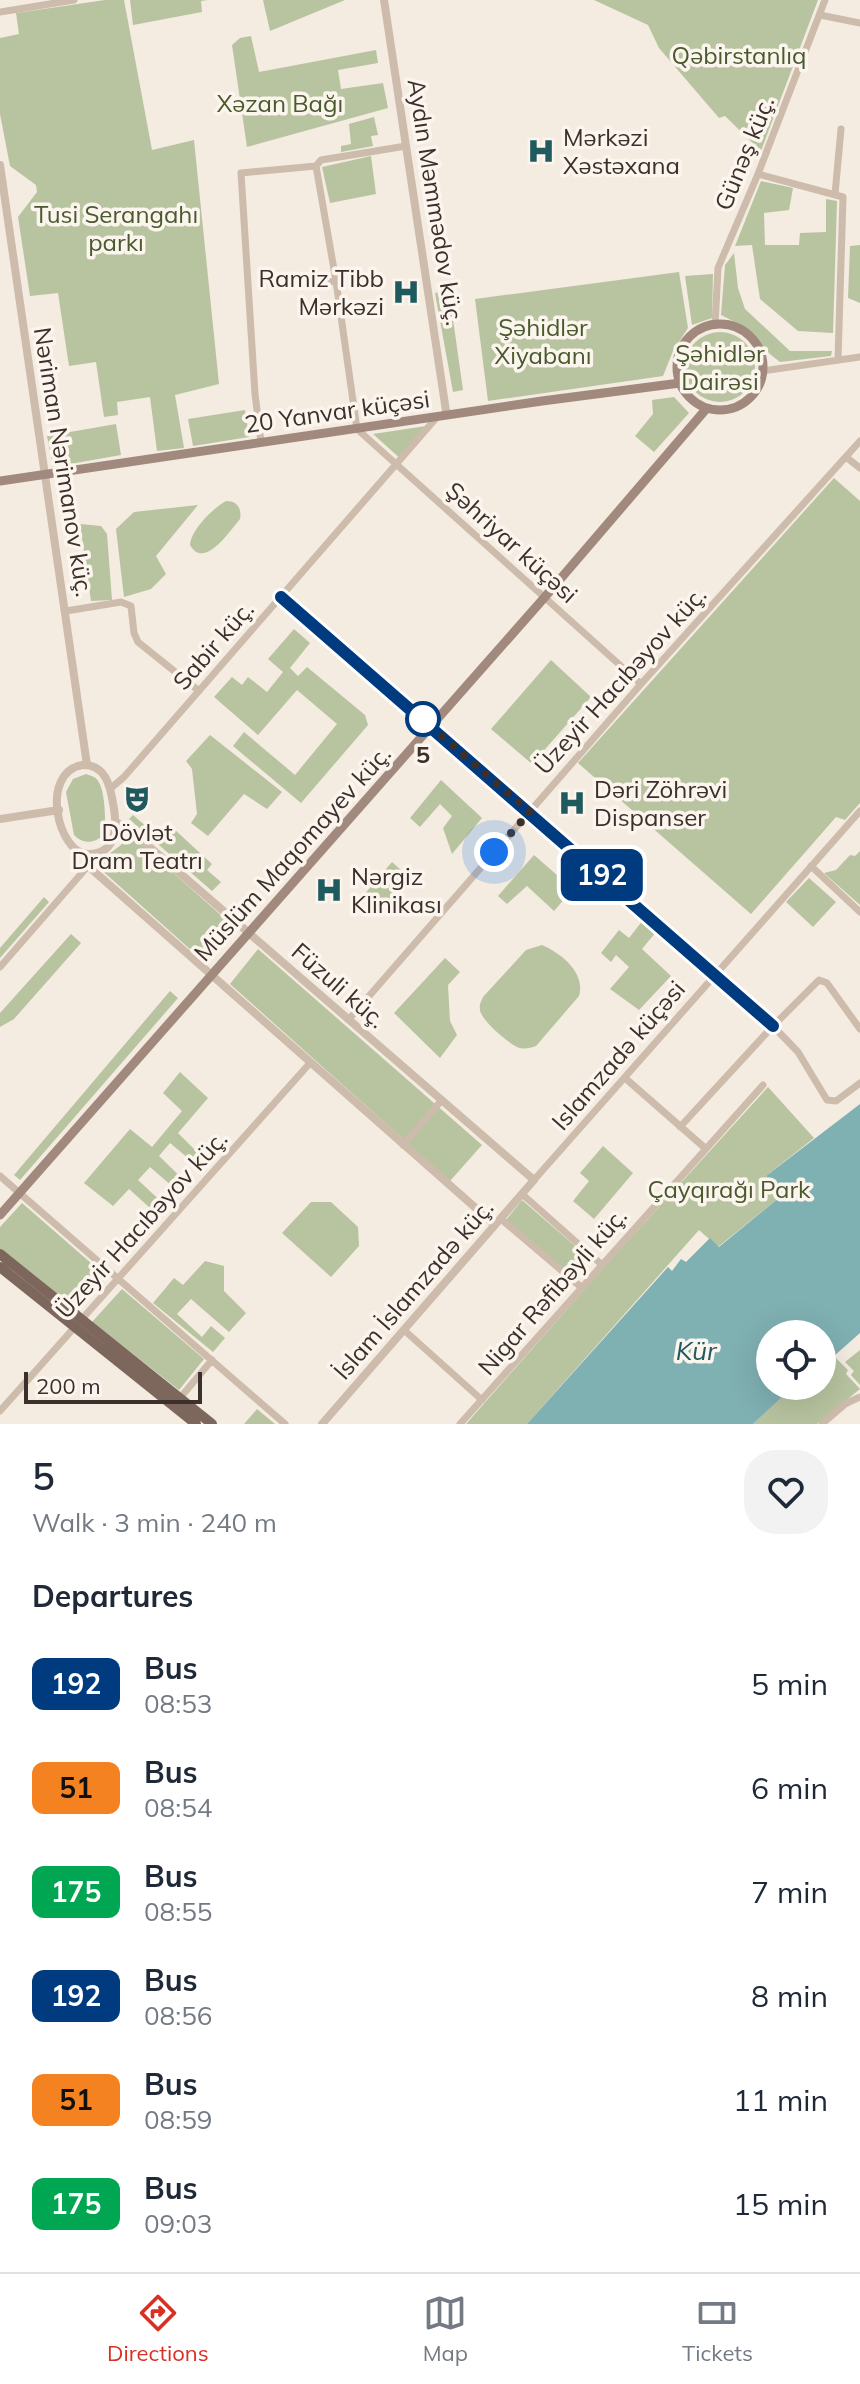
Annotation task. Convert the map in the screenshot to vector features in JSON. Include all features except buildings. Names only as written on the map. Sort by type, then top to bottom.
[{"type":"main road","points":[[715,325],[729,326],[739,329],[752,340],[760,355],[762,371],[758,387],[747,400],[724,410],[707,408],[688,396],[680,383],[677,362],[681,348],[701,329],[715,325]]},
{"type":"main road","name":"20 Yanvar küçəsi","points":[[0,481],[442,414],[680,383]]},
{"type":"main road","name":"Müslüm Maqomayev küç.","points":[[0,1215],[544,598],[707,408]]},
{"type":"main road","points":[[0,1254],[196,1424]]},
{"type":"main road","points":[[0,1267],[212,1424]]},
{"type":"street","points":[[0,12],[74,0]]},
{"type":"street","name":"Aydın Məmmədov küç.","points":[[384,0],[442,414]]},
{"type":"street","name":"Günəş küç.","points":[[715,325],[718,268],[825,0]]},
{"type":"street","points":[[820,15],[860,23]]},
{"type":"street","points":[[835,194],[841,129]]},
{"type":"street","points":[[261,442],[255,394],[241,173],[316,166],[321,160],[406,146]]},
{"type":"street","name":"Nəriman Nərimanov küç.","points":[[0,165],[87,765]]},
{"type":"street","points":[[316,166],[357,429]]},
{"type":"street","points":[[758,174],[843,197],[838,360]]},
{"type":"street","points":[[293,286],[336,281]]},
{"type":"street","points":[[762,371],[860,357]]},
{"type":"street","name":"Sabir küç.","points":[[111,788],[124,777],[442,414]]},
{"type":"street","name":"Şəhriyar küçəsi","points":[[357,429],[641,684]]},
{"type":"street","name":"Üzeyir Hacıbəyov küç.","points":[[349,1019],[641,684],[860,441]]},
{"type":"street","points":[[846,457],[860,468]]},
{"type":"street","points":[[281,597],[773,1026],[798,1052],[827,1100],[836,1101],[860,1083]]},
{"type":"street","points":[[66,611],[121,602],[128,604],[138,642],[199,691]]},
{"type":"street","points":[[87,765],[100,770],[111,788],[116,822],[112,842],[102,851],[79,852],[67,841],[59,810],[57,789],[61,778],[74,766],[87,765]]},
{"type":"street","points":[[0,819],[59,810]]},
{"type":"street","name":"Islamzadə küçəsi","points":[[534,1180],[860,811]]},
{"type":"street","name":"Füzuli küç.","points":[[116,822],[130,830],[534,1180]]},
{"type":"street","points":[[0,967],[88,866],[88,854]]},
{"type":"street","points":[[88,866],[403,1145],[581,1287]]},
{"type":"street","points":[[811,866],[860,912]]},
{"type":"street","points":[[680,1127],[819,980],[827,983],[860,1029]]},
{"type":"street","points":[[851,1017],[860,1010]]},
{"type":"street","name":"Üzeyir Hacıbəyov küç.","points":[[0,1411],[310,1063]]},
{"type":"street","points":[[625,1078],[705,1148]]},
{"type":"street","name":"Nigar Rəfibəyli küç.","points":[[460,1424],[763,1085]]},
{"type":"street","points":[[403,1145],[441,1101]]},
{"type":"street","points":[[0,1176],[285,1424]]},
{"type":"street","name":"İslam İslamzadə küç.","points":[[322,1424],[534,1180]]},
{"type":"street","points":[[522,1194],[601,1264]]},
{"type":"street","points":[[404,1330],[482,1400]]},
{"type":"street","points":[[180,1398],[212,1360]]},
{"type":"street","points":[[822,1424],[850,1401],[860,1397]]},
{"type":"green space","name":"Tusi Serangahı parkı","points":[[124,0],[152,150],[194,140],[219,384],[175,395],[184,448],[157,451],[150,397],[117,402],[118,415],[104,417],[96,362],[69,366],[58,293],[30,296],[18,217],[37,192],[36,185],[10,166],[0,114],[0,38],[19,34],[16,13]]},
{"type":"green space","points":[[130,0],[208,0],[201,1],[202,12],[133,25]]},
{"type":"green space","points":[[263,0],[345,0],[270,31]]},
{"type":"green space","name":"Qəbirstanlıq","points":[[594,0],[818,0],[761,151],[725,116],[719,118],[659,48],[648,25]]},
{"type":"green space","name":"Xəzan Bağı","points":[[251,36],[259,72],[376,50],[378,63],[338,70],[341,89],[383,83],[388,108],[247,147],[232,45],[240,38]]},
{"type":"green space","points":[[374,117],[378,135],[371,136],[373,146],[341,152],[341,146],[351,144],[349,124]]},
{"type":"green space","points":[[371,156],[376,194],[330,203],[322,167]]},
{"type":"green space","points":[[761,181],[793,188],[789,210],[764,213],[765,245],[799,245],[800,233],[826,232],[826,199],[837,201],[833,333],[798,331],[760,299],[752,245],[735,246]]},
{"type":"green space","points":[[860,245],[860,303],[848,298],[850,246]]},
{"type":"green space","points":[[734,253],[738,288],[745,309],[790,351],[832,351],[831,356],[780,362],[741,325],[721,315],[725,265]]},
{"type":"green space","name":"Şəhidlər Xiyabanı","points":[[679,272],[688,328],[673,351],[663,376],[488,401],[475,299]]},
{"type":"green space","points":[[713,274],[712,318],[692,325],[685,276]]},
{"type":"green space","points":[[449,291],[463,390],[453,392],[435,293]]},
{"type":"green space","name":"Şəhidlər Dairəsi","points":[[727,332],[749,347],[755,367],[753,381],[745,392],[734,400],[713,402],[695,392],[687,381],[685,360],[695,342],[706,334]]},
{"type":"green space","points":[[674,397],[689,413],[654,452],[635,436],[653,414],[652,400]]},
{"type":"green space","points":[[245,410],[249,437],[193,446],[188,419]]},
{"type":"green space","points":[[116,424],[121,455],[53,467],[47,436]]},
{"type":"green space","points":[[433,425],[403,461],[373,434]]},
{"type":"green space","points":[[834,478],[860,501],[860,803],[845,820],[836,817],[751,914],[578,763]]},
{"type":"green space","points":[[226,501],[238,506],[240,519],[216,546],[209,551],[196,552],[190,545],[198,526]]},
{"type":"green space","points":[[198,505],[156,556],[166,574],[151,589],[124,597],[116,529],[134,512]]},
{"type":"green space","points":[[80,524],[101,526],[107,534],[112,600],[91,601]]},
{"type":"green space","points":[[294,629],[310,643],[290,668],[298,676],[307,667],[365,715],[368,725],[301,803],[233,746],[244,732],[295,775],[337,724],[297,690],[258,735],[214,697],[232,677],[242,685],[248,677],[267,692],[283,672],[268,659]]},
{"type":"green space","points":[[551,660],[591,697],[532,764],[491,729]]},
{"type":"green space","points":[[210,735],[282,792],[267,809],[244,794],[208,836],[191,823],[197,814],[192,769],[186,761]]},
{"type":"green space","points":[[86,774],[96,778],[100,785],[105,816],[103,835],[88,842],[74,835],[66,792],[73,779]]},
{"type":"green space","points":[[441,780],[482,818],[452,854],[443,828],[452,816],[440,804],[420,827],[410,818]]},
{"type":"green space","points":[[133,815],[163,841],[174,829],[212,864],[207,870],[221,882],[212,891],[129,819]]},
{"type":"green space","points":[[127,832],[231,924],[201,959],[97,866],[121,845]]},
{"type":"green space","points":[[860,851],[860,905],[824,873],[836,870],[850,855],[855,856]]},
{"type":"green space","points":[[534,855],[573,889],[554,911],[527,886],[507,904],[498,896]]},
{"type":"green space","points":[[392,862],[410,878],[380,913],[362,897]]},
{"type":"green space","points":[[809,878],[836,902],[813,927],[786,902]]},
{"type":"green space","points":[[44,897],[49,902],[0,958],[0,948]]},
{"type":"green space","points":[[643,920],[656,932],[642,949],[671,976],[639,1010],[610,989],[629,967],[616,955],[611,962],[601,953],[619,930],[629,938]]},
{"type":"green space","points":[[71,934],[81,943],[14,1019],[0,1027],[0,1013]]},
{"type":"green space","points":[[542,945],[570,965],[579,979],[579,996],[536,1046],[520,1048],[490,1025],[481,1014],[480,1005],[483,997],[526,950]]},
{"type":"green space","points":[[258,949],[482,1145],[450,1181],[230,984]]},
{"type":"green space","points":[[445,958],[460,972],[448,985],[450,1021],[457,1035],[440,1058],[394,1013]]},
{"type":"green space","points":[[170,991],[178,998],[20,1180],[14,1175]]},
{"type":"green space","points":[[180,1072],[208,1098],[178,1133],[207,1162],[201,1169],[170,1143],[159,1156],[188,1184],[180,1193],[150,1167],[138,1180],[167,1207],[159,1216],[129,1189],[113,1206],[84,1183],[130,1129],[152,1147],[182,1111],[163,1093]]},
{"type":"green space","name":"Çayqırağı Park","points":[[768,1087],[814,1138],[766,1176],[781,1196],[718,1247],[699,1230],[527,1424],[466,1424],[607,1264]]},
{"type":"green space","points":[[603,1146],[633,1173],[594,1219],[573,1201],[589,1181],[580,1173]]},
{"type":"green space","points":[[522,1200],[581,1251],[583,1259],[571,1272],[506,1220]]},
{"type":"green space","points":[[311,1202],[331,1202],[358,1227],[359,1246],[331,1277],[282,1233]]},
{"type":"green space","points":[[22,1203],[107,1277],[78,1312],[0,1249],[0,1227]]},
{"type":"green space","points":[[205,1261],[224,1266],[224,1291],[246,1313],[229,1332],[191,1299],[177,1314],[202,1337],[211,1326],[225,1338],[213,1352],[153,1303],[174,1278],[183,1285]]},
{"type":"green space","points":[[122,1289],[204,1359],[179,1390],[92,1322]]},
{"type":"green space","points":[[860,1350],[860,1385],[851,1375],[854,1371],[845,1362]]},
{"type":"green space","points":[[836,1358],[860,1389],[817,1424],[753,1424],[779,1400],[836,1400]]},
{"type":"green space","points":[[257,1409],[275,1424],[244,1424]]},
{"type":"water","name":"Kür","points":[[860,1104],[860,1333],[836,1354],[836,1320],[756,1320],[756,1400],[779,1400],[753,1424],[527,1424],[668,1267],[672,1271],[681,1259],[686,1262],[710,1238],[719,1247],[781,1196],[766,1176]]},
{"type":"bus line","name":"192","points":[[281,597],[773,1026]]},
{"type":"place","name":"Mərkəzi Xəstəxana","points":[[541,151]]},
{"type":"place","name":"Ramiz Tibb Mərkəzi","points":[[406,292]]},
{"type":"place","name":"5","points":[[423,719]]},
{"type":"place","name":"Dövlət Dram Teatrı","points":[[137,799]]},
{"type":"place","name":"Dəri Zöhrəvi Dispanser","points":[[572,803]]},
{"type":"place","name":"Nərgiz Klinikası","points":[[329,890]]},
{"type":"route","points":[[423,719],[416,714],[530,812],[494,852]]}]
